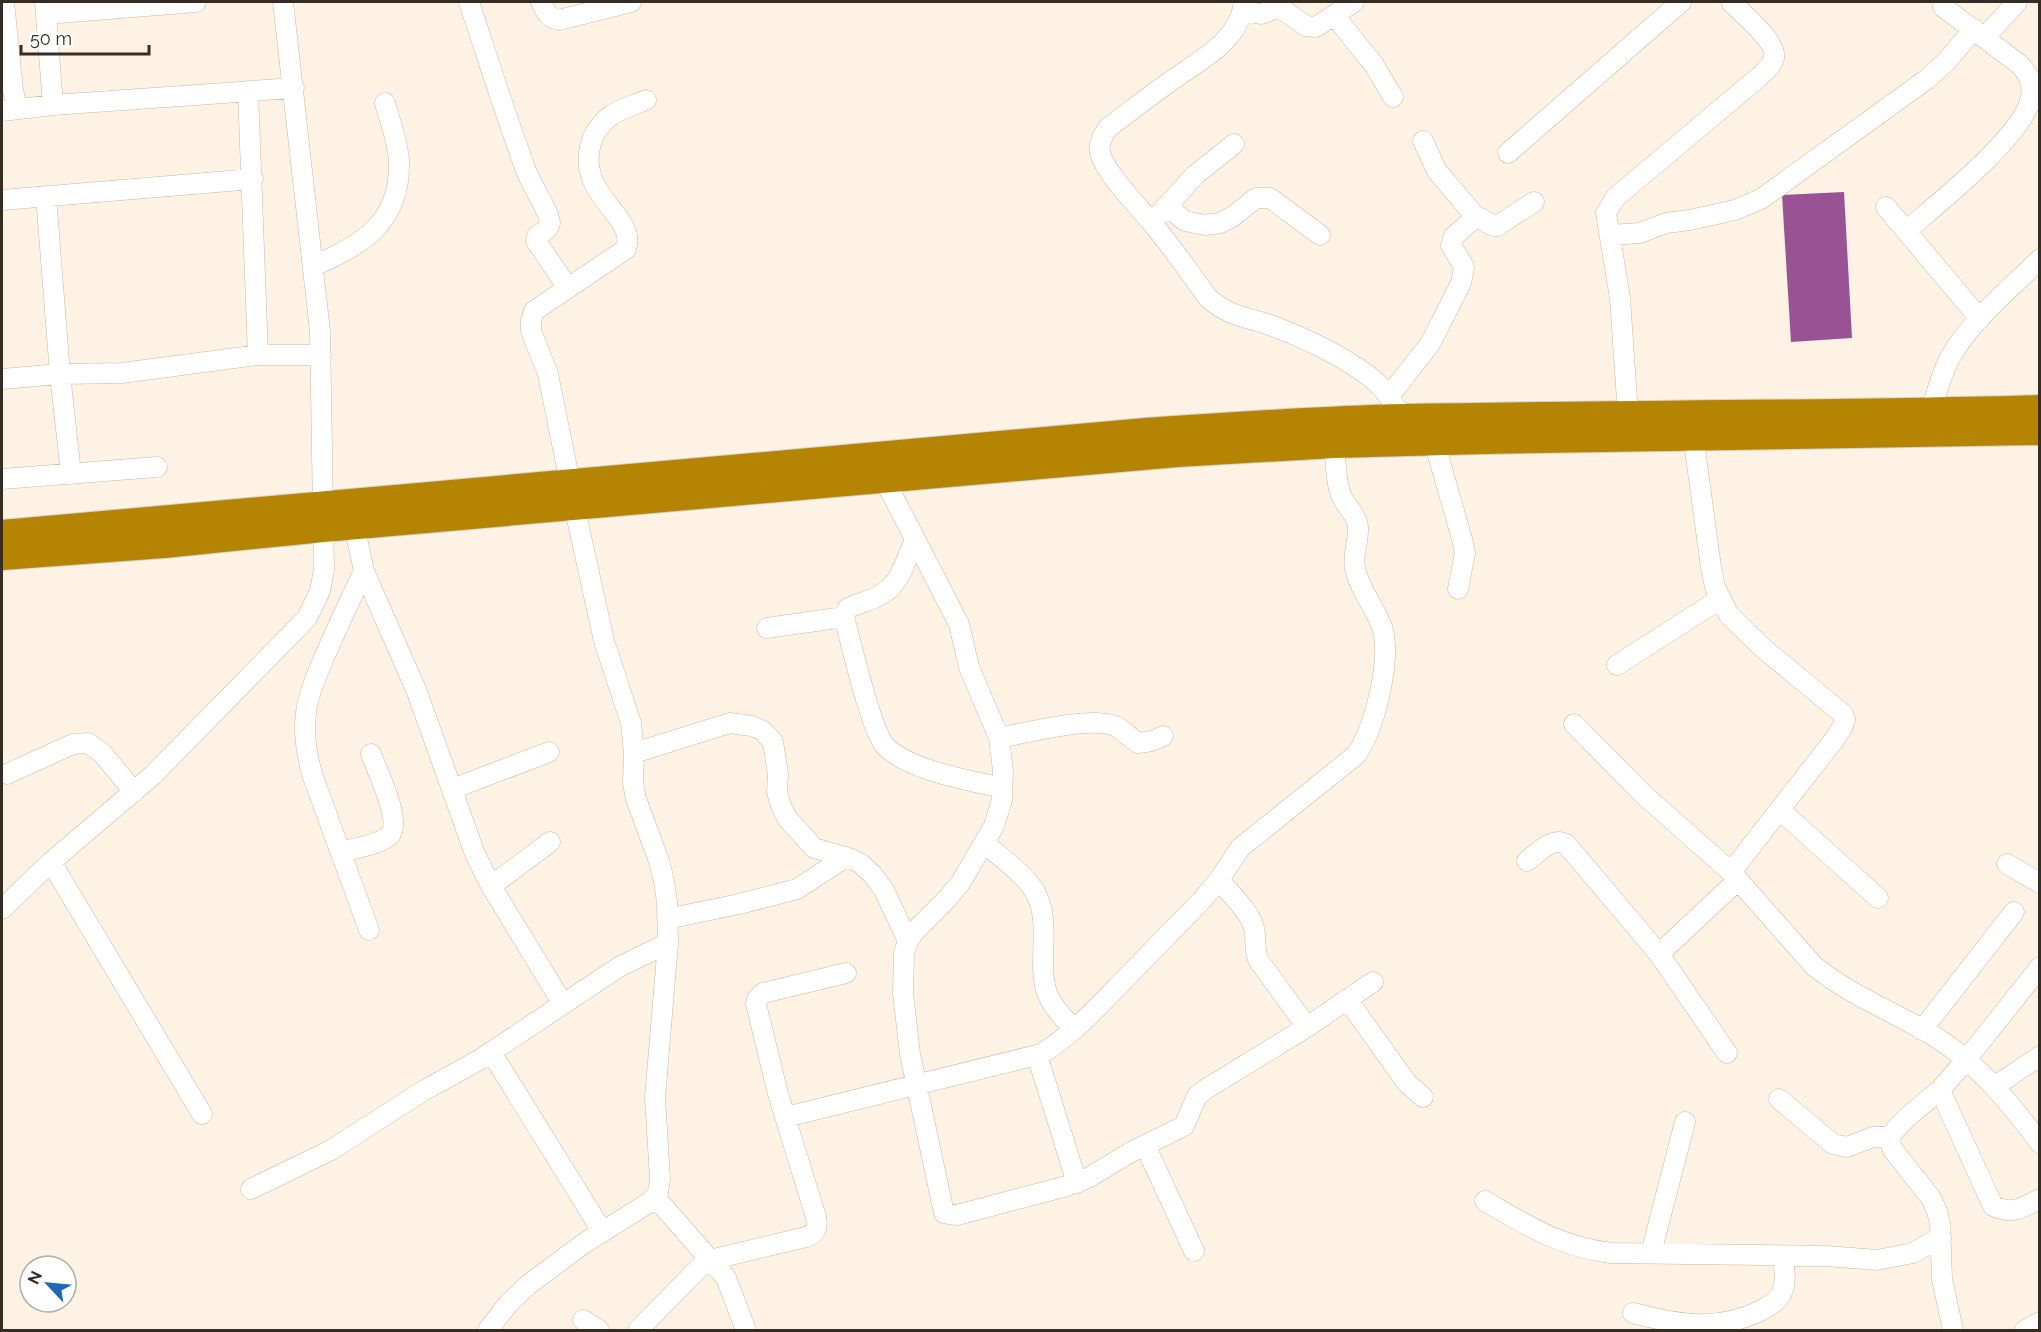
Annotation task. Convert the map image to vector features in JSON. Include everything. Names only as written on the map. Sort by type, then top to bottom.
[{"type":"highway","points":[[2,534],[323,516],[572,494],[1146,432],[1276,423],[1396,407],[1628,415],[2040,409]]},
{"type":"highway","points":[[2,556],[164,544],[323,516],[354,525],[572,494],[884,479],[1178,453],[1434,441],[2040,431]]},
{"type":"street","points":[[4,2],[13,90],[9,110],[294,88]]},
{"type":"street","points":[[53,105],[46,8],[196,2]]},
{"type":"street","points":[[2,909],[51,862],[153,775],[307,618],[320,591],[324,570],[321,355],[283,2]]},
{"type":"street","points":[[470,2],[522,159],[535,192],[549,216],[548,228],[537,236],[536,241],[568,288]]},
{"type":"street","points":[[541,2],[548,15],[559,20],[631,2]]},
{"type":"street","points":[[1354,2],[1320,26],[1311,28],[1279,4],[1261,14],[1244,6],[1232,33],[1214,51],[1109,128],[1099,144],[1100,154],[1107,167],[1208,298],[1220,308],[1228,313],[1269,325],[1338,357],[1381,386],[1396,407],[1461,283],[1464,267],[1451,245],[1452,241],[1460,230],[1476,217]]},
{"type":"street","points":[[1508,153],[1681,2]]},
{"type":"street","points":[[1628,415],[1620,298],[1606,213],[1616,197],[1759,77],[1770,65],[1774,58],[1774,49],[1731,2]]},
{"type":"street","points":[[1611,235],[1640,233],[1666,223],[1735,210],[1755,202],[1926,79],[2017,2]]},
{"type":"street","points":[[1906,231],[1964,181],[2010,136],[2031,99],[2029,74],[1979,33],[1942,7]]},
{"type":"street","points":[[1334,15],[1369,58],[1393,97]]},
{"type":"street","points":[[248,91],[258,356]]},
{"type":"street","points":[[488,1330],[508,1304],[528,1285],[602,1231],[640,1210],[655,1197],[658,1193],[660,1179],[655,1098],[668,943],[664,881],[636,799],[633,783],[634,753],[631,723],[604,641],[548,374],[531,332],[534,311],[626,249],[629,241],[626,228],[598,192],[591,178],[588,164],[589,149],[594,133],[611,115],[646,100]]},
{"type":"street","points":[[313,266],[343,253],[380,225],[390,211],[396,193],[399,160],[386,103]]},
{"type":"street","points":[[1423,141],[1437,171],[1476,217],[1483,218],[1490,226],[1497,226],[1534,202]]},
{"type":"street","points":[[1152,223],[1195,175],[1234,144]]},
{"type":"street","points":[[2,200],[253,179]]},
{"type":"street","points":[[46,196],[60,374],[71,474]]},
{"type":"street","points":[[1166,206],[1185,221],[1194,224],[1220,223],[1232,217],[1256,198],[1270,198],[1320,235]]},
{"type":"street","points":[[1886,207],[1980,319]]},
{"type":"street","points":[[1931,412],[1953,352],[1980,319],[2040,259]]},
{"type":"street","points":[[2,379],[60,374],[122,373],[258,356],[321,355]]},
{"type":"street","points":[[1659,954],[1734,876],[1780,810],[1834,740],[1845,719],[1836,707],[1764,649],[1729,615],[1720,599],[1711,567],[1693,435]]},
{"type":"street","points":[[1434,441],[1465,553],[1458,589]]},
{"type":"street","points":[[786,1117],[1036,1055],[1052,1047],[1074,1030],[1219,880],[1240,849],[1356,755],[1365,743],[1375,713],[1385,656],[1385,642],[1382,627],[1355,570],[1357,520],[1340,495],[1334,444]]},
{"type":"street","points":[[2,479],[157,468]]},
{"type":"street","points":[[884,479],[959,624],[969,667],[999,738],[1003,770],[1002,800],[994,826],[948,898],[908,941],[902,970],[916,1085],[944,1213],[957,1215],[1077,1183],[1184,1126],[1197,1096],[1206,1089],[1307,1027],[1373,982]]},
{"type":"street","points":[[354,525],[364,571],[417,692],[476,854],[491,886],[563,1004]]},
{"type":"street","points":[[915,539],[890,588],[877,597],[848,608],[844,616],[875,726],[885,746],[908,761],[936,772],[1002,788]]},
{"type":"street","points":[[364,571],[311,690],[306,713],[307,754],[312,774],[369,930]]},
{"type":"street","points":[[1617,665],[1720,599]]},
{"type":"street","points":[[767,628],[844,616]]},
{"type":"street","points":[[634,753],[730,723],[752,726],[763,731],[773,742],[778,774],[777,792],[788,818],[814,848],[846,857],[866,868],[884,890],[908,941]]},
{"type":"street","points":[[999,738],[1068,725],[1106,724],[1116,727],[1138,743],[1144,744],[1163,736]]},
{"type":"street","points":[[1574,724],[1651,802],[1734,876],[1814,966],[1830,980],[1936,1038],[1966,1060],[1995,1086],[2040,1143]]},
{"type":"street","points":[[7,774],[73,744],[88,743],[102,753],[134,792]]},
{"type":"street","points":[[452,789],[549,752]]},
{"type":"street","points":[[341,852],[382,841],[393,829],[394,816],[371,754]]},
{"type":"street","points":[[1780,810],[1878,898]]},
{"type":"street","points":[[1527,861],[1554,841],[1561,841],[1567,845],[1659,954],[1726,1053]]},
{"type":"street","points":[[491,886],[550,842]]},
{"type":"street","points":[[984,843],[1028,883],[1038,897],[1044,926],[1047,992],[1058,1011],[1074,1030]]},
{"type":"street","points":[[667,919],[797,889],[846,857]]},
{"type":"street","points":[[51,862],[202,1114]]},
{"type":"street","points":[[2007,864],[2040,884]]},
{"type":"street","points":[[1219,880],[1249,917],[1254,927],[1255,954],[1259,961],[1307,1027]]},
{"type":"street","points":[[1922,1030],[2014,912]]},
{"type":"street","points":[[251,1189],[331,1150],[423,1090],[491,1052],[619,967],[668,943]]},
{"type":"street","points":[[1953,1330],[1942,1279],[1941,1237],[1937,1211],[1931,1198],[1893,1150],[1890,1143],[1891,1136],[1940,1090],[2040,967]]},
{"type":"street","points":[[638,1330],[710,1260],[814,1234],[817,1230],[816,1217],[778,1094],[757,1009],[757,999],[764,993],[846,973]]},
{"type":"street","points":[[1347,999],[1407,1083],[1423,1097]]},
{"type":"street","points":[[491,1052],[602,1231]]},
{"type":"street","points":[[1036,1055],[1077,1183]]},
{"type":"street","points":[[1995,1086],[2037,1062]]},
{"type":"street","points":[[1940,1090],[1993,1206],[2001,1210],[2012,1211],[2040,1199]]},
{"type":"street","points":[[1779,1099],[1833,1144],[1847,1148],[1873,1137],[1891,1136]]},
{"type":"street","points":[[1651,1253],[1685,1122]]},
{"type":"street","points":[[1145,1145],[1194,1251]]},
{"type":"street","points":[[655,1197],[726,1278],[746,1330]]},
{"type":"street","points":[[1485,1201],[1539,1232],[1569,1245],[1611,1253],[1826,1256],[1876,1260],[1913,1253],[1941,1237]]},
{"type":"street","points":[[1633,1313],[1683,1326],[1718,1327],[1735,1323],[1773,1304],[1780,1297],[1785,1282],[1783,1256]]},
{"type":"street","points":[[2025,1330],[2040,1322]]},
{"type":"building","points":[[1844,192],[1852,338],[1791,342],[1782,195]]}]
